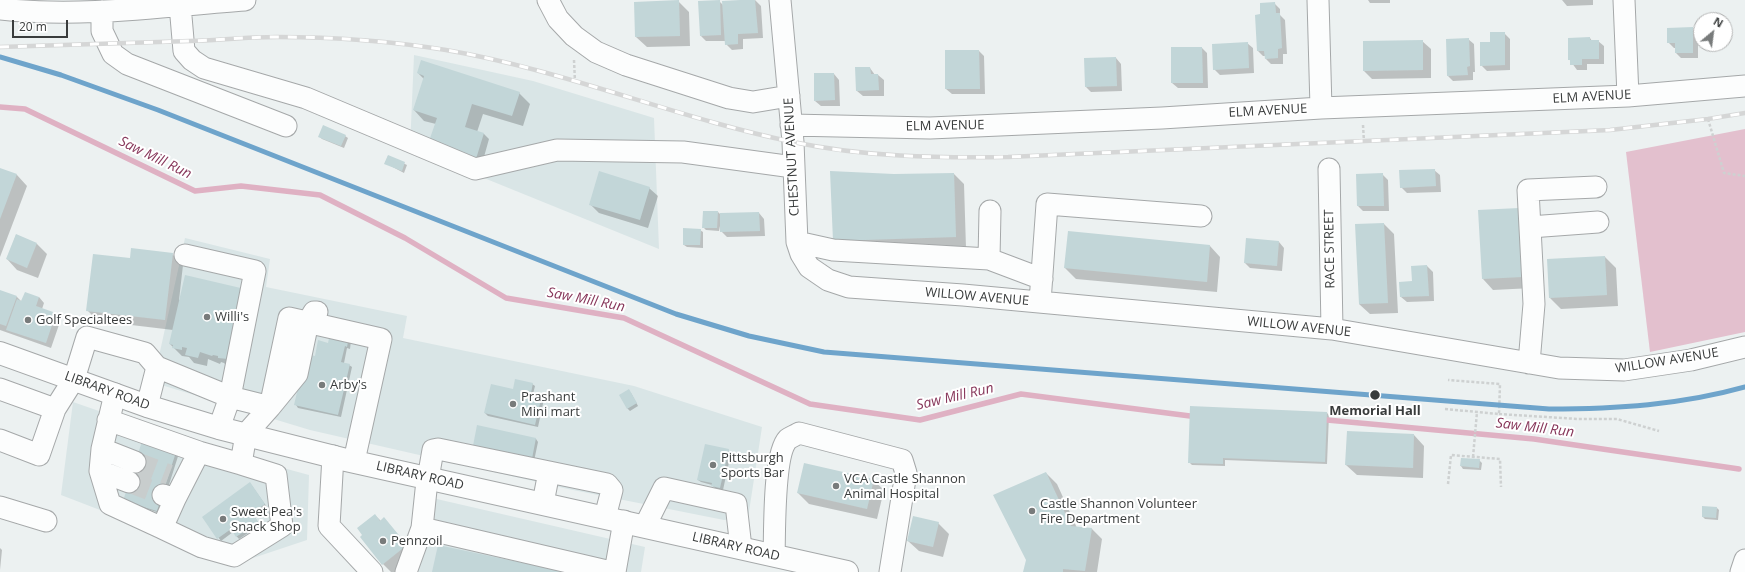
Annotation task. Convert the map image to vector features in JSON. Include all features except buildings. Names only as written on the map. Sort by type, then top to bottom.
[{"type":"main road","name":"LIBRARY ROAD","points":[[0,353],[146,406],[219,428],[343,459],[846,572]]},
{"type":"street","points":[[0,9],[23,6],[102,11],[245,0]]},
{"type":"street","points":[[548,0],[558,19],[574,36],[596,52],[626,65],[729,98],[753,102],[789,96]]},
{"type":"street","name":"CHESTNUT AVENUE","points":[[780,0],[789,96],[800,254],[809,267],[828,280],[849,287]]},
{"type":"street","points":[[1318,0],[1321,108]]},
{"type":"street","points":[[1624,0],[1628,96]]},
{"type":"street","points":[[180,5],[184,51],[192,60],[204,68],[306,98],[475,169],[557,150],[684,152],[793,167]]},
{"type":"street","points":[[102,11],[102,31],[113,54],[127,64],[286,126]]},
{"type":"street","name":"ELM AVENUE","points":[[791,125],[930,128],[1162,118],[1321,108],[1628,96],[1745,86]]},
{"type":"street","name":"RACE STREET","points":[[1329,169],[1332,329]]},
{"type":"street","points":[[1529,363],[1534,304],[1528,190],[1596,187]]},
{"type":"street","points":[[1040,302],[1047,204],[1201,216]]},
{"type":"street","points":[[989,259],[990,211]]},
{"type":"street","points":[[1530,227],[1598,222]]},
{"type":"street","points":[[798,242],[832,250],[989,259],[1042,279]]},
{"type":"street","points":[[185,255],[256,271],[230,396],[219,428]]},
{"type":"street","name":"WILLOW AVENUE","points":[[849,287],[1040,302],[1332,329],[1559,368],[1624,370],[1691,360],[1745,347]]},
{"type":"street","points":[[241,464],[246,434],[270,407],[289,318],[381,339],[343,459],[329,526],[372,572]]},
{"type":"street","points":[[0,440],[39,455],[55,408],[74,379],[87,337],[145,353],[157,367],[230,396],[270,407]]},
{"type":"street","points":[[146,406],[157,367]]},
{"type":"street","points":[[0,389],[55,408]]},
{"type":"street","points":[[108,420],[199,452],[276,475],[282,526],[234,556],[202,547],[110,504],[100,471],[102,449],[108,420],[115,394]]},
{"type":"street","points":[[774,555],[776,480],[782,453],[788,440],[799,433],[902,460],[906,473],[890,572]]},
{"type":"street","points":[[406,572],[422,528],[433,450],[438,448],[607,484],[612,490],[615,572]]},
{"type":"street","points":[[102,449],[135,462]]},
{"type":"street","points":[[162,528],[173,488],[199,452]]},
{"type":"street","points":[[100,471],[129,482]]},
{"type":"street","points":[[543,503],[549,472]]},
{"type":"street","points":[[645,526],[664,488],[671,489],[736,504],[741,548]]},
{"type":"street","points":[[0,507],[46,521]]},
{"type":"street","points":[[422,528],[611,572]]},
{"type":"street","points":[[1741,572],[1745,560]]},
{"type":"path","points":[[1708,119],[1724,173],[1745,176]]},
{"type":"path","points":[[1448,380],[1500,384],[1499,414]]},
{"type":"path","points":[[1445,409],[1578,419],[1617,419],[1659,430]]},
{"type":"path","points":[[1473,457],[1477,412]]},
{"type":"path","points":[[1448,484],[1451,455],[1500,459],[1501,487]]},
{"type":"shaded area","points":[[414,55],[533,81],[654,118],[659,249],[410,148]]},
{"type":"shaded area","points":[[1745,129],[1745,332],[1650,352],[1626,152]]},
{"type":"shaded area","points":[[185,238],[270,259],[266,287],[407,316],[403,338],[634,386],[762,427],[748,518],[724,520],[568,489],[310,430],[158,384],[159,356]]},
{"type":"shaded area","points":[[73,402],[191,443],[309,475],[307,540],[238,563],[61,495]]},
{"type":"shaded area","points":[[415,494],[645,547],[641,572],[400,572],[410,542]]},
{"type":"waterway","name":"Saw Mill Run","points":[[0,107],[25,109],[195,191],[241,186],[320,195],[405,238],[506,298],[624,318],[810,404],[920,420],[1021,394],[1190,416]]},
{"type":"waterway","name":"Saw Mill Run","points":[[1327,420],[1534,439],[1739,469]]},
{"type":"tunnel","points":[[135,462],[169,475]]},
{"type":"tunnel","points":[[129,482],[163,495]]},
{"type":"railway","points":[[0,47],[190,41],[255,37],[320,38],[404,44],[446,50],[534,69],[706,120],[793,142],[846,151],[900,156],[1008,157],[1610,130],[1708,119],[1745,113]]},
{"type":"transit line","points":[[0,57],[61,75],[158,110],[676,314],[749,336],[824,352],[1549,409],[1648,405],[1697,398],[1745,387]]},
{"type":"place","name":"Willi's","points":[[207,317]]},
{"type":"place","name":"Golf Specialtees","points":[[28,320]]},
{"type":"place","name":"Arby's","points":[[322,385]]},
{"type":"place","name":"Memorial Hall","points":[[1375,395]]},
{"type":"place","name":"Prashant Mini mart","points":[[513,404]]},
{"type":"place","name":"Pittsburgh Sports Bar","points":[[713,465]]},
{"type":"place","name":"VCA Castle Shannon Animal Hospital","points":[[836,486]]},
{"type":"place","name":"Castle Shannon Volunteer Fire Department","points":[[1032,511]]},
{"type":"place","name":"Sweet Pea's Snack Shop","points":[[223,519]]},
{"type":"place","name":"Pennzoil","points":[[383,541]]}]
